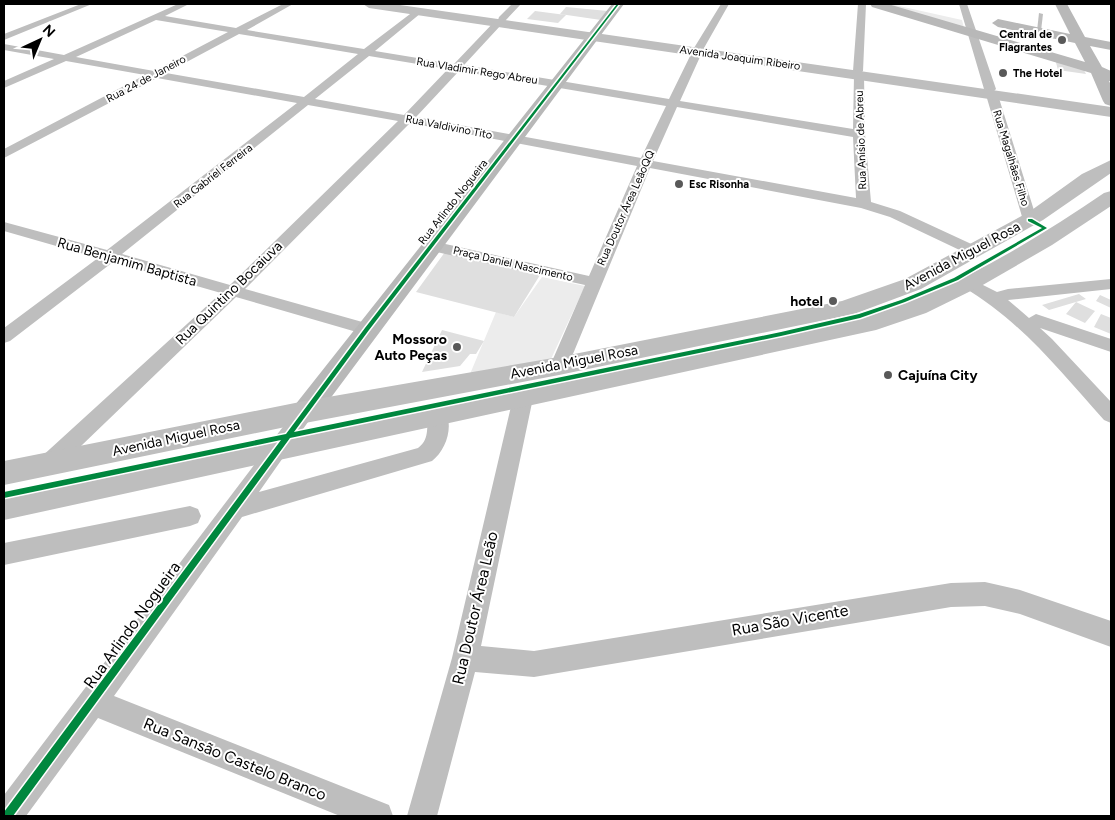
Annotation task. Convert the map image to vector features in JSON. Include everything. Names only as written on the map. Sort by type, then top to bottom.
[{"type":"main road","name":"Avenida Joaquim Ribeiro","points":[[369,4],[424,7]]},
{"type":"main road","name":"Avenida Joaquim Ribeiro","points":[[398,4],[594,35],[991,92],[1111,112]]},
{"type":"main road","name":"Rua Arlindo Nogueira","points":[[305,412],[366,329],[618,4]]},
{"type":"main road","points":[[876,4],[972,31],[1105,74]]},
{"type":"main road","points":[[906,4],[1111,46]]},
{"type":"main road","points":[[1061,4],[1079,39],[1105,74],[1111,101]]},
{"type":"main road","name":"Avenida Joaquim Ribeiro","points":[[991,92],[1111,106]]},
{"type":"main road","name":"Avenida Miguel Rosa","points":[[4,473],[305,412],[559,366],[846,308],[913,284],[1030,220],[1089,178],[1111,165]]},
{"type":"main road","name":"Avenida Miguel Rosa","points":[[4,507],[867,324],[924,306],[976,279],[1086,214],[1111,197]]},
{"type":"street","points":[[4,37],[88,4]]},
{"type":"street","points":[[4,85],[185,4]]},
{"type":"street","name":"Rua 24 de Janeiro","points":[[4,154],[289,4]]},
{"type":"street","name":"Rua Quintino Bocaiuva","points":[[47,465],[232,292],[407,119],[516,4]]},
{"type":"street","points":[[699,50],[725,4]]},
{"type":"street","name":"Rua Anísio de Abreu","points":[[862,4],[859,134],[864,204]]},
{"type":"street","name":"Rua Magalhães Filho","points":[[963,4],[1030,220]]},
{"type":"street","name":"Rua Gabriel Ferreira","points":[[4,337],[165,214],[307,102],[365,52],[424,7]]},
{"type":"street","name":"Rua Vladimir Rego Abreu","points":[[153,18],[859,134]]},
{"type":"street","name":"Rua Valdivino Tito","points":[[4,47],[407,119],[864,204],[895,214],[974,251]]},
{"type":"street","name":"Rua Doutor Área LeãoQQ","points":[[559,366],[644,163],[699,50]]},
{"type":"street","name":"Rua Benjamim Baptista","points":[[4,226],[366,329]]},
{"type":"street","name":"Praça Daniel Nascimento","points":[[432,246],[594,282]]},
{"type":"street","points":[[976,279],[1036,320],[1111,346]]},
{"type":"street","points":[[1002,296],[1111,284]]},
{"type":"street","points":[[1002,296],[1111,415]]},
{"type":"street","points":[[1036,320],[1046,342]]},
{"type":"street","name":"Rua Doutor Área Leão","points":[[422,816],[465,658],[523,398]]},
{"type":"street","name":"Rua Arlindo Nogueira","points":[[7,816],[93,702],[305,412]]},
{"type":"street","points":[[234,509],[424,455],[434,446],[437,439],[438,416]]},
{"type":"street","points":[[4,554],[190,516]]},
{"type":"street","name":"Rua São Vicente","points":[[465,658],[534,664],[951,595],[985,594],[1020,602],[1111,634]]},
{"type":"street","name":"Rua Sansão Castelo Branco","points":[[93,702],[378,816]]},
{"type":"lane","points":[[1039,31],[1041,14]]},
{"type":"shaded area","points":[[880,4],[890,4],[962,20],[964,28]]},
{"type":"shaded area","points":[[542,277],[585,286],[551,359],[470,374],[496,312],[514,317]]},
{"type":"building","points":[[566,7],[608,11],[601,20],[560,14]]},
{"type":"building","points":[[535,11],[566,15],[558,23],[527,19]]},
{"type":"building","points":[[1055,59],[1083,68],[1086,74],[1058,70]]},
{"type":"building","points":[[445,252],[540,275],[514,317],[416,292]]},
{"type":"building","points":[[1079,294],[1086,299],[1049,310],[1042,305]]},
{"type":"building","points":[[1100,295],[1111,300],[1111,308],[1096,301]]},
{"type":"building","points":[[1076,302],[1095,311],[1085,323],[1066,314]]},
{"type":"building","points":[[1101,314],[1111,318],[1111,334],[1094,327]]},
{"type":"building","name":"Mossoro Auto Peças","points":[[442,330],[484,341],[476,354],[470,354],[460,366],[422,372]]},
{"type":"cycle path","points":[[7,816],[367,329],[618,4]]},
{"type":"cycle path","points":[[4,495],[860,316],[956,279],[1045,228],[1030,220]]},
{"type":"place","name":"Central de Flagrantes","points":[[1062,40]]},
{"type":"place","name":"The Hotel","points":[[1003,73]]},
{"type":"place","name":"Esc Risonha","points":[[679,184]]},
{"type":"place","name":"hotel","points":[[833,301]]},
{"type":"place","name":"Mossoro Auto Peças","points":[[457,347]]},
{"type":"place","name":"Cajuína City","points":[[888,375]]}]
